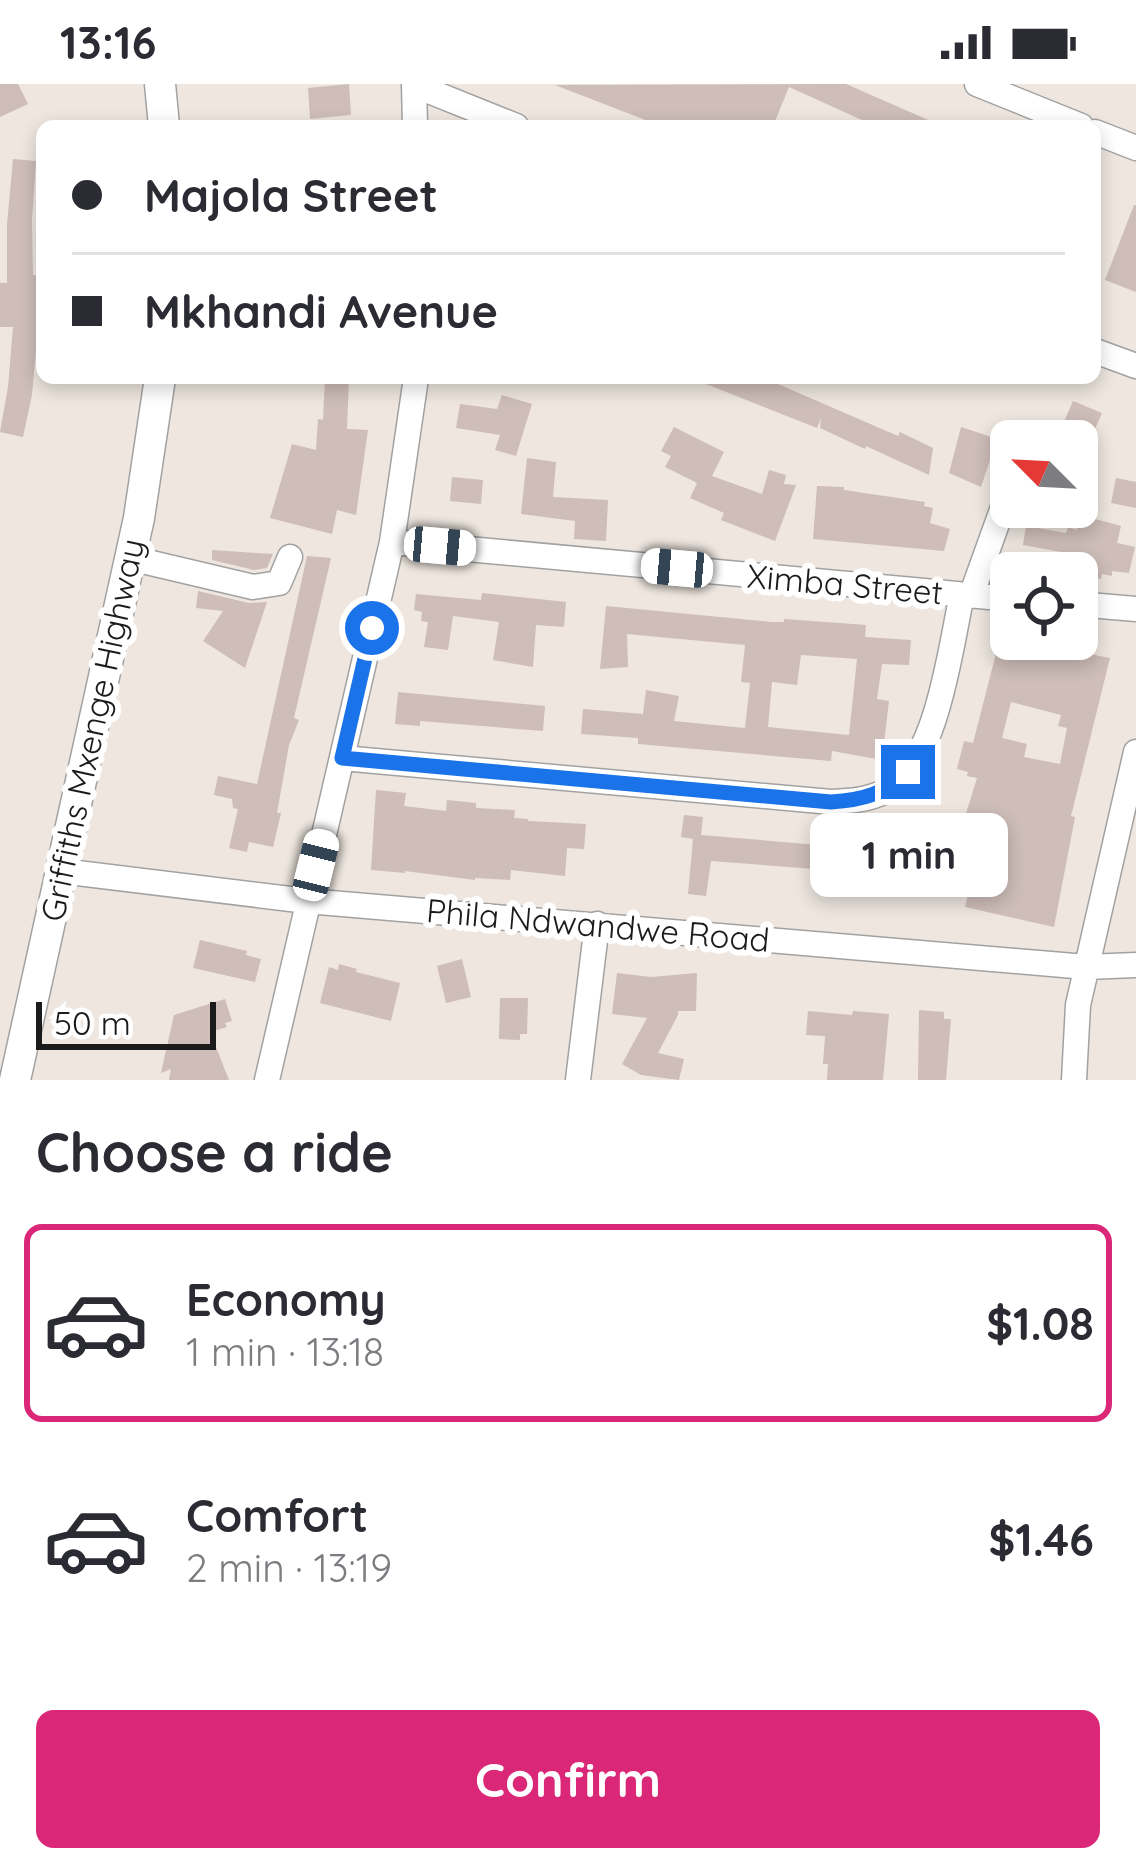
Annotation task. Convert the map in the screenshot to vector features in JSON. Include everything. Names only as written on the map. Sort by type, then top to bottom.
[{"type":"street","points":[[160,84],[163,120]]},
{"type":"street","points":[[977,84],[1066,120]]},
{"type":"street","points":[[416,120],[414,85],[501,120]]},
{"type":"street","points":[[1101,134],[1136,148]]},
{"type":"street","points":[[1101,353],[1136,366]]},
{"type":"street","name":"Griffiths Mxenge Highway","points":[[14,1080],[130,559],[159,384]]},
{"type":"street","points":[[267,1080],[392,542],[415,384]]},
{"type":"street","points":[[342,758],[831,802],[860,800],[889,790],[922,751],[967,595],[994,528]]},
{"type":"street","name":"Ximba Street","points":[[392,542],[990,597]]},
{"type":"street","points":[[130,559],[253,587],[279,583],[290,557]]},
{"type":"street","points":[[1098,606],[1136,609]]},
{"type":"street","points":[[1074,1080],[1078,1005],[1136,752]]},
{"type":"street","name":"Phila Ndwandwe Road","points":[[61,871],[307,901],[1086,967],[1136,965]]},
{"type":"street","points":[[578,1080],[597,925]]},
{"type":"building","points":[[0,84],[18,84],[28,104],[0,117]]},
{"type":"building","points":[[349,84],[351,115],[310,119],[308,88]]},
{"type":"building","points":[[846,84],[928,120],[862,120],[789,87],[775,120],[645,120],[555,85]]},
{"type":"building","points":[[13,159],[36,161],[32,220],[36,350],[23,437],[0,432],[13,327],[0,327],[0,283],[7,283]]},
{"type":"building","points":[[1136,205],[1136,292],[1105,280]]},
{"type":"building","points":[[325,384],[349,384],[347,429],[368,430],[356,515],[337,510],[332,534],[270,518],[292,444],[316,450],[318,419],[323,420]]},
{"type":"building","points":[[706,384],[778,384],[898,436],[900,432],[933,448],[929,475],[820,428],[821,418],[817,428]]},
{"type":"building","points":[[502,395],[532,404],[516,456],[495,450],[500,435],[456,428],[460,404],[497,409]]},
{"type":"building","points":[[1073,401],[1102,413],[1098,422],[1065,420]]},
{"type":"building","points":[[674,427],[724,452],[712,476],[762,494],[769,470],[786,475],[784,484],[796,485],[775,541],[721,520],[724,513],[690,498],[697,483],[665,467],[671,456],[661,451]]},
{"type":"building","points":[[961,427],[990,436],[990,460],[981,487],[949,473]]},
{"type":"building","points":[[527,458],[556,462],[553,497],[608,500],[606,541],[574,539],[575,521],[521,514]]},
{"type":"building","points":[[452,477],[483,480],[481,504],[450,501]]},
{"type":"building","points":[[1116,478],[1136,482],[1136,508],[1111,503]]},
{"type":"building","points":[[817,486],[925,502],[924,506],[933,508],[930,523],[950,529],[944,551],[813,539]]},
{"type":"building","points":[[1098,520],[1121,526],[1117,543],[1135,547],[1129,573],[1112,571],[1112,576],[1098,578],[1098,552],[1023,545],[1026,528],[1098,528]]},
{"type":"building","points":[[212,550],[273,554],[267,568],[254,570],[212,560]]},
{"type":"building","points":[[307,556],[331,558],[294,718],[299,720],[289,745],[273,847],[249,842],[247,852],[229,848],[238,809],[233,808],[232,799],[214,795],[218,776],[257,784]]},
{"type":"building","points":[[198,591],[249,603],[267,602],[245,668],[203,641],[223,611],[196,608]]},
{"type":"building","points":[[482,593],[566,602],[564,627],[536,625],[533,667],[493,660],[499,622],[453,616],[448,650],[424,647],[428,622],[421,621],[422,612],[414,610],[416,594],[481,600]]},
{"type":"building","points":[[606,606],[772,622],[866,625],[865,637],[911,640],[909,665],[882,664],[877,699],[889,701],[882,760],[832,751],[831,761],[638,744],[638,738],[581,734],[583,709],[643,714],[646,690],[679,696],[674,721],[745,728],[750,683],[741,682],[745,645],[627,634],[628,667],[600,669]],"holes":[[[801,655],[857,659],[849,735],[768,727],[772,682],[797,685]]]},
{"type":"building","points":[[1110,658],[1071,816],[1075,817],[1054,927],[965,907],[968,894],[905,876],[711,861],[706,896],[688,894],[693,839],[681,837],[684,815],[703,817],[701,835],[912,853],[917,833],[957,842],[977,778],[957,769],[964,741],[973,743],[994,660]],"holes":[[[1011,702],[1061,715],[1058,726],[1067,728],[1060,764],[1024,757],[1027,744],[1002,738]]]},
{"type":"building","points":[[398,692],[545,706],[543,731],[420,721],[420,726],[395,724]]},
{"type":"building","points":[[376,790],[406,793],[404,806],[446,811],[447,800],[476,803],[476,808],[515,810],[514,818],[528,821],[586,824],[584,849],[567,848],[565,876],[511,870],[510,880],[475,880],[371,870]]},
{"type":"building","points":[[200,940],[261,959],[255,982],[193,968]]},
{"type":"building","points":[[462,959],[471,997],[446,1003],[437,966]]},
{"type":"building","points":[[339,964],[400,983],[391,1021],[320,1003],[329,967],[338,970]]},
{"type":"building","points":[[617,973],[651,977],[697,973],[696,1011],[678,1011],[658,1053],[684,1059],[679,1080],[641,1075],[622,1064],[647,1018],[612,1014]]},
{"type":"building","points":[[500,998],[528,998],[527,1034],[520,1034],[520,1040],[499,1039]]},
{"type":"building","points":[[225,999],[232,1021],[210,1032],[229,1080],[169,1080],[171,1069],[161,1073],[174,1015]]},
{"type":"building","points":[[919,1010],[944,1012],[944,1019],[951,1019],[946,1080],[918,1080]]},
{"type":"building","points":[[808,1011],[889,1014],[883,1080],[827,1080],[825,1036],[806,1035]]},
{"type":"route","points":[[372,628],[342,758],[831,802],[860,800],[889,790],[908,772]]}]
